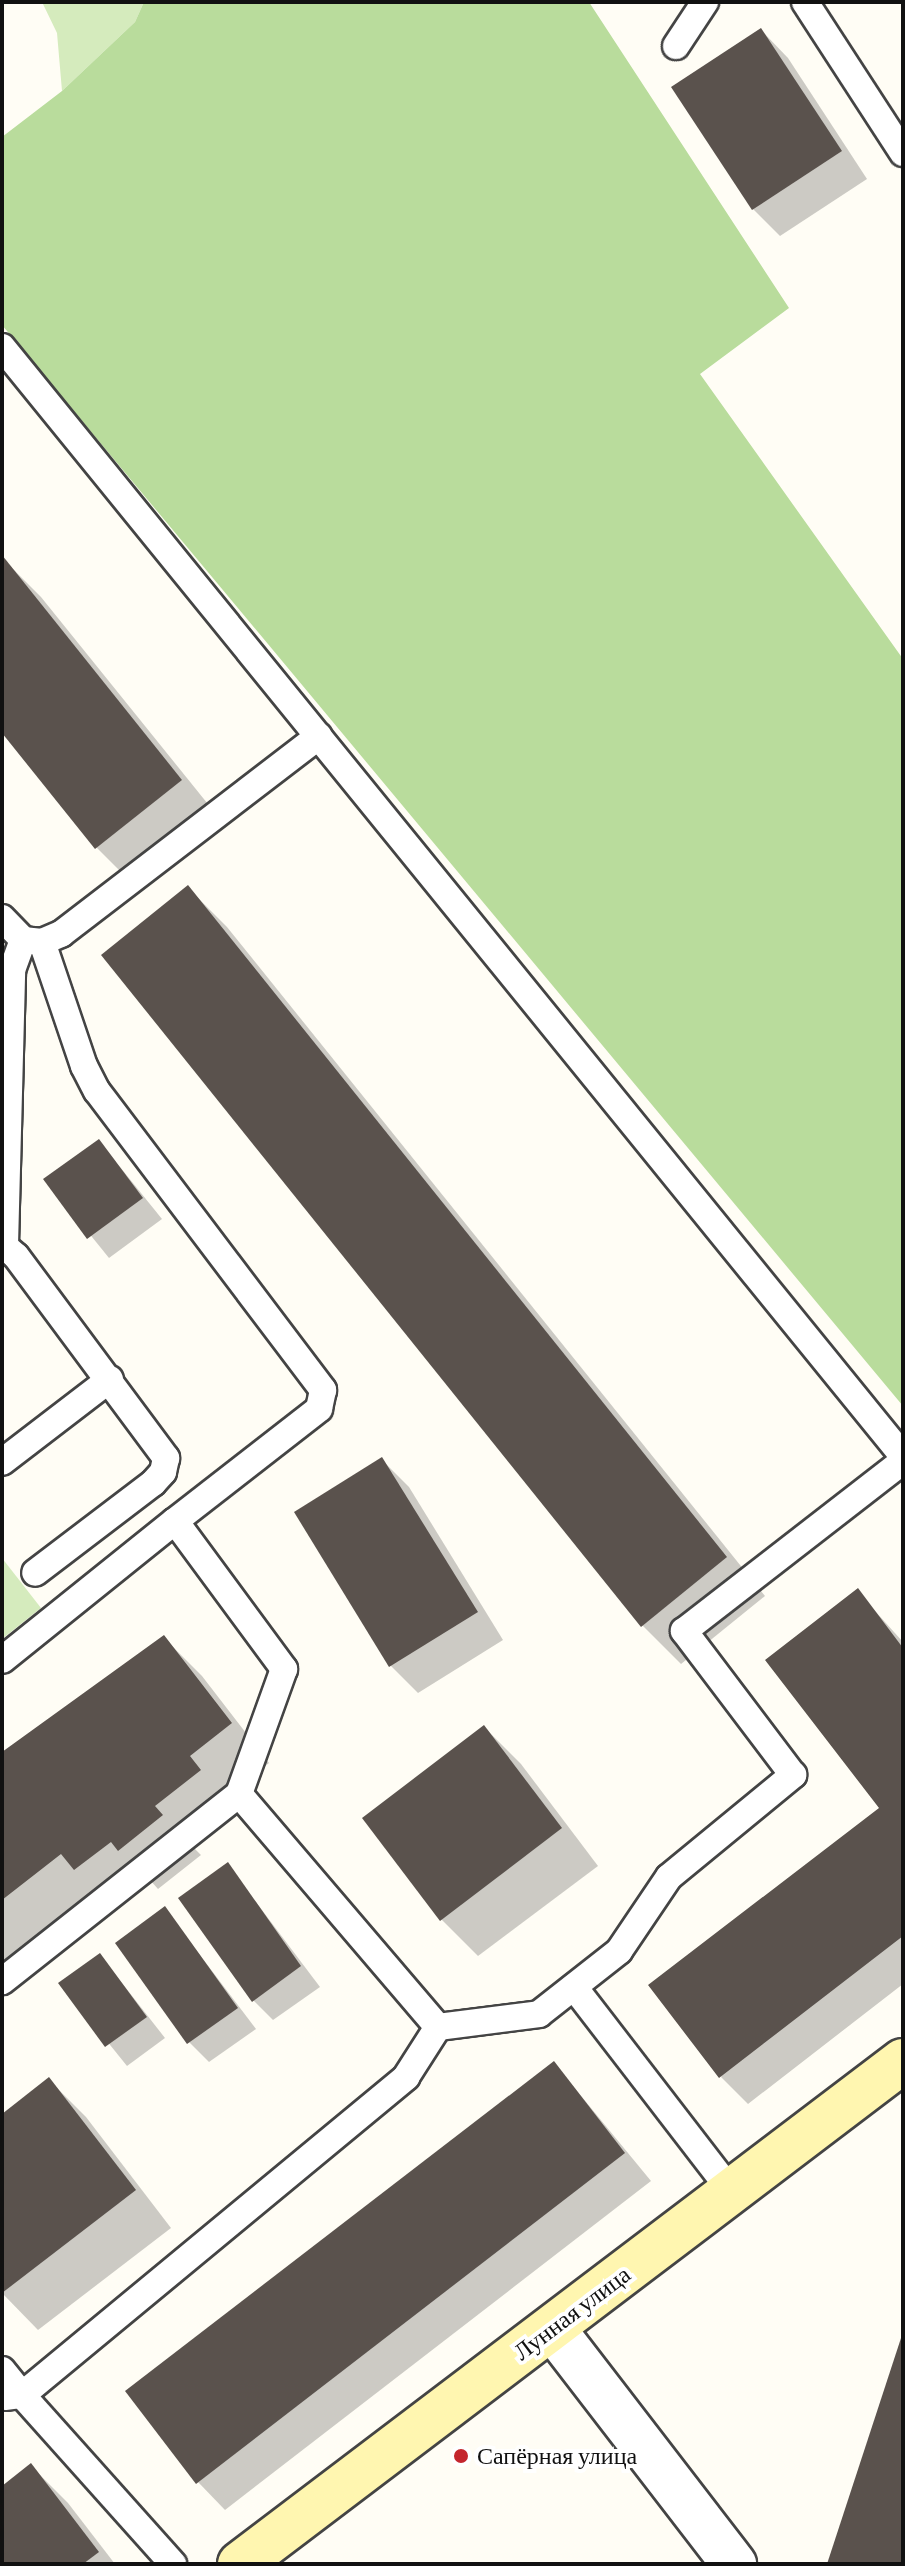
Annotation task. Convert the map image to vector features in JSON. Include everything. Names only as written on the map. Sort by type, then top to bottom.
[{"type":"street","name":"Лунная улица","points":[[240,2564],[903,2061]]},
{"type":"street","points":[[553,2329],[734,2564]]},
{"type":"lane","points":[[676,46],[705,2]]},
{"type":"lane","points":[[805,2],[903,153]]},
{"type":"lane","points":[[2,347],[903,1458],[684,1631],[793,1775],[669,1877],[619,1951],[539,2014],[438,2027]]},
{"type":"lane","points":[[35,1573],[163,1472],[166,1458],[160,1444],[3,1245],[12,970],[33,941],[61,934],[319,736]]},
{"type":"lane","points":[[2,918],[33,941],[97,1091],[323,1390],[319,1409],[2,1660]]},
{"type":"lane","points":[[2,1462],[110,1379]]},
{"type":"lane","points":[[2,1981],[239,1794],[284,1669],[175,1521]]},
{"type":"lane","points":[[239,1794],[438,2027]]},
{"type":"lane","points":[[574,1987],[732,2192]]},
{"type":"lane","points":[[12,2396],[406,2077],[438,2027]]},
{"type":"lane","points":[[2,2370],[12,2396],[173,2564]]},
{"type":"green space","points":[[42,2],[144,2],[135,22],[62,91],[57,33]]},
{"type":"green space","points":[[144,2],[589,2],[789,308],[700,374],[903,659],[903,1406],[2,325],[2,137],[62,91],[135,22]]},
{"type":"green space","points":[[2,1558],[41,1608],[2,1639]]},
{"type":"building","points":[[761,28],[842,151],[752,210],[671,87]]},
{"type":"building","points":[[2,555],[182,780],[95,849],[2,733]]},
{"type":"building","points":[[188,885],[727,1557],[641,1627],[101,955]]},
{"type":"building","points":[[99,1139],[143,1198],[87,1239],[43,1179]]},
{"type":"building","points":[[382,1457],[478,1612],[389,1667],[294,1512]]},
{"type":"building","points":[[858,1588],[903,1648],[903,1936],[719,2078],[648,1985],[879,1808],[765,1660]]},
{"type":"building","points":[[164,1635],[232,1723],[190,1756],[201,1770],[155,1806],[163,1815],[118,1851],[111,1842],[74,1870],[61,1854],[2,1900],[2,1752]]},
{"type":"building","points":[[484,1725],[562,1828],[440,1921],[362,1818]]},
{"type":"building","points":[[228,1862],[301,1966],[252,2002],[178,1898]]},
{"type":"building","points":[[165,1906],[238,2008],[187,2044],[115,1943]]},
{"type":"building","points":[[100,1953],[147,2017],[105,2047],[58,1983]]},
{"type":"building","points":[[554,2061],[625,2153],[196,2484],[125,2391]]},
{"type":"building","points":[[49,2077],[136,2190],[2,2293],[2,2114]]},
{"type":"building","points":[[902,2335],[903,2564],[827,2564]]},
{"type":"building","points":[[31,2463],[99,2552],[83,2564],[2,2564],[2,2486]]},
{"type":"place","name":"Сапёрная улица","points":[[461,2456]]}]
